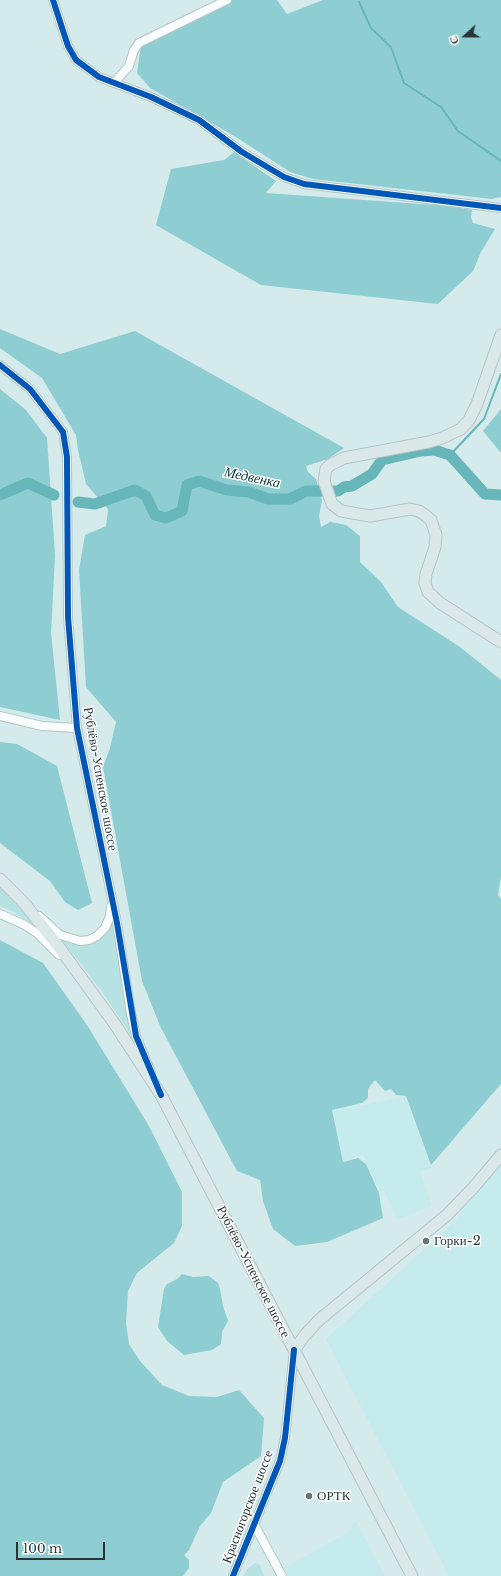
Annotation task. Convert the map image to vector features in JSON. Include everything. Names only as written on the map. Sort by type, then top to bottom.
[{"type":"main road","points":[[501,334],[477,404],[470,420],[461,429],[442,438],[344,458],[330,465],[326,469],[324,481],[329,499],[340,511],[370,516],[410,509],[419,510],[426,515],[434,528],[436,536],[435,547],[426,574],[425,584],[428,592],[440,603],[501,642]]},
{"type":"main road","name":"Рублёво-Успенское шоссе","points":[[0,879],[24,903],[88,986],[161,1095],[412,1576]]},
{"type":"main road","points":[[294,1350],[319,1320],[447,1215],[473,1188],[501,1155]]},
{"type":"street","points":[[53,0],[68,46],[76,60],[98,77],[151,97],[200,120],[242,152],[284,177],[304,184],[501,208]]},
{"type":"street","points":[[114,83],[129,66],[134,50],[139,43],[227,0]]},
{"type":"street","name":"Рублёво-Успенское шоссе","points":[[0,365],[30,389],[63,432],[68,457],[68,617],[77,728],[112,901],[136,1036],[161,1095]]},
{"type":"street","points":[[0,716],[42,726],[77,728]]},
{"type":"street","points":[[24,903],[60,935],[80,940],[89,940],[97,936],[105,928],[110,916],[112,901]]},
{"type":"street","points":[[0,914],[26,925],[38,934],[88,986]]},
{"type":"street","name":"Красногорское шоссе","points":[[233,1576],[280,1461],[285,1438],[294,1350]]},
{"type":"street","points":[[254,1524],[282,1576]]},
{"type":"shaded area","points":[[230,0],[277,0],[287,14],[323,0],[501,0],[501,197],[492,199],[313,179],[290,172],[236,137],[150,88],[137,73],[141,46]]},
{"type":"shaded area","points":[[234,152],[276,181],[266,193],[449,206],[472,210],[471,217],[473,223],[495,229],[481,252],[473,271],[438,304],[261,285],[156,225],[171,169],[224,160]]},
{"type":"shaded area","points":[[0,329],[60,354],[135,331],[344,448],[328,459],[306,466],[308,472],[316,479],[322,500],[319,516],[321,527],[330,522],[346,525],[360,536],[360,562],[381,582],[398,607],[460,647],[501,680],[501,876],[498,895],[501,899],[501,1084],[431,1165],[406,1096],[396,1095],[391,1089],[385,1091],[375,1080],[368,1089],[368,1098],[362,1103],[332,1110],[343,1162],[358,1158],[366,1164],[379,1193],[383,1218],[327,1242],[295,1246],[273,1229],[263,1201],[260,1180],[237,1171],[161,1028],[142,981],[103,767],[110,748],[116,722],[86,687],[79,570],[85,535],[106,526],[108,509],[86,484],[76,435],[42,378],[0,348]]},
{"type":"shaded area","points":[[0,389],[26,410],[47,438],[55,555],[51,633],[60,720],[0,707]]},
{"type":"shaded area","points":[[501,409],[501,453],[483,431]]},
{"type":"shaded area","points":[[0,742],[17,744],[57,766],[92,903],[78,910],[65,902],[50,881],[0,843]]},
{"type":"shaded area","points":[[0,888],[37,927],[12,911],[0,906]]},
{"type":"shaded area","points":[[112,923],[131,1035],[100,989],[62,940],[72,944],[91,943],[99,940],[107,933]]},
{"type":"shaded area","points":[[0,940],[43,963],[87,1025],[149,1126],[182,1192],[182,1226],[174,1243],[137,1273],[128,1291],[126,1323],[129,1344],[140,1361],[162,1385],[189,1396],[217,1397],[239,1390],[264,1418],[261,1456],[223,1482],[211,1513],[200,1526],[189,1550],[184,1555],[189,1560],[189,1568],[183,1576],[0,1576]]},
{"type":"shaded area","points":[[405,1097],[431,1167],[420,1172],[432,1206],[397,1220],[384,1190],[380,1191],[363,1155],[343,1161],[333,1111]]},
{"type":"shaded area","points":[[501,1163],[501,1576],[449,1576],[326,1339],[452,1224]]},
{"type":"shaded area","points":[[182,1274],[193,1277],[209,1276],[218,1283],[228,1321],[222,1332],[221,1344],[212,1350],[184,1355],[167,1341],[158,1327],[164,1289],[167,1284],[177,1279]]},
{"type":"shaded area","points":[[356,1522],[385,1576],[288,1576],[284,1568],[353,1530],[351,1525]]},
{"type":"shaded area","points":[[255,1563],[260,1565],[264,1576],[244,1576],[246,1570]]},
{"type":"waterway","points":[[359,2],[371,28],[391,47],[404,83],[441,107],[458,131],[501,161]]},
{"type":"waterway","points":[[450,455],[484,419],[501,374]]},
{"type":"waterway","name":"Медвенка","points":[[78,502],[95,504],[135,490],[146,496],[155,515],[166,518],[182,511],[187,485],[199,481],[227,490],[249,492],[268,499],[290,499],[306,491],[338,491],[344,487],[352,486],[372,474],[382,460],[421,451],[434,450],[450,455],[485,494],[501,495]]},
{"type":"waterway","name":"Медвенка","points":[[0,495],[28,483],[54,495]]},
{"type":"cycle path","points":[[53,0],[68,46],[76,60],[99,77],[151,97],[199,120],[242,152],[284,177],[304,184],[501,208]]},
{"type":"cycle path","points":[[0,365],[30,389],[63,432],[67,457],[68,617],[77,728],[117,923],[136,1036],[161,1095]]},
{"type":"cycle path","points":[[233,1576],[280,1461],[285,1438],[294,1350]]},
{"type":"place","name":"Горки-2","points":[[426,1241]]},
{"type":"place","name":"ОРТК","points":[[309,1496]]}]
